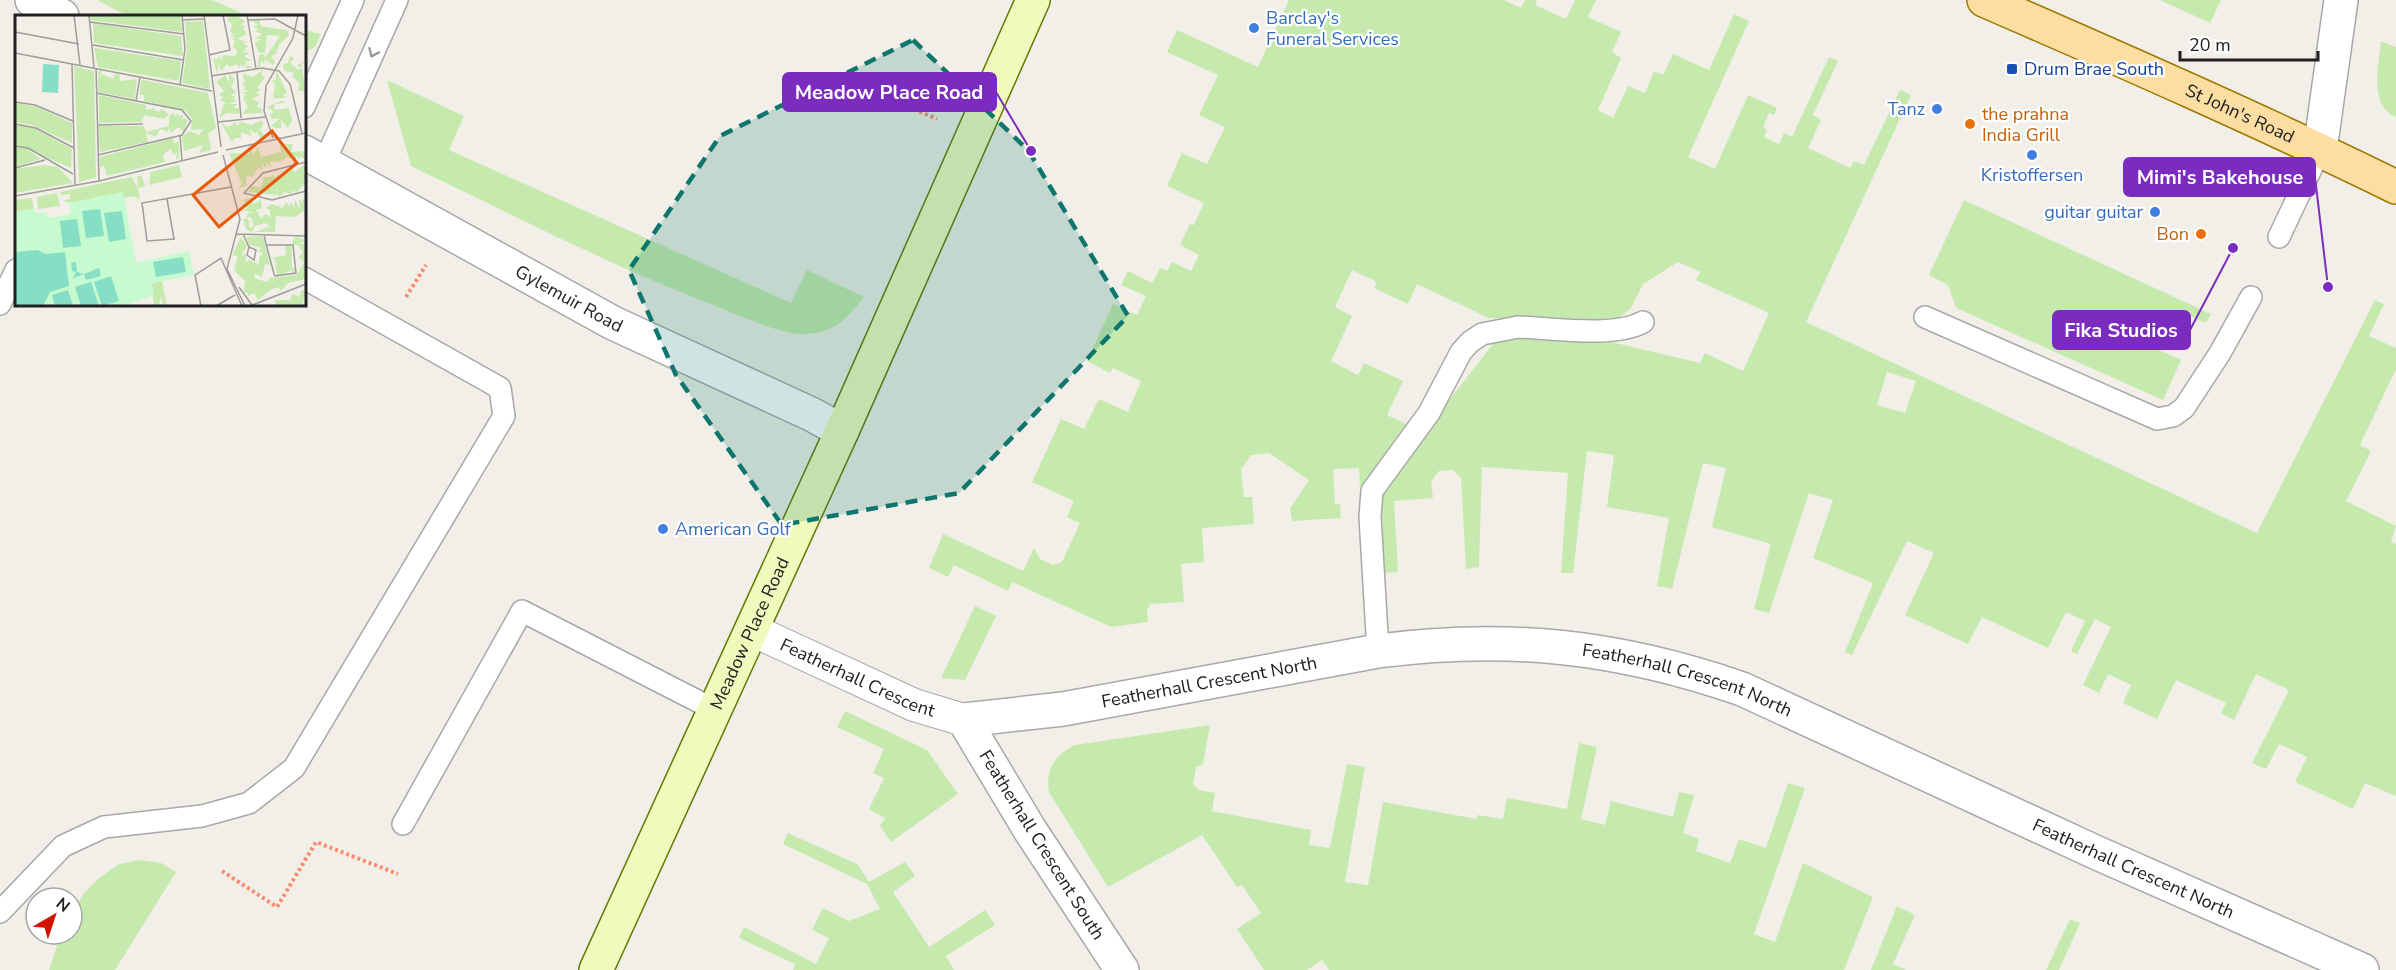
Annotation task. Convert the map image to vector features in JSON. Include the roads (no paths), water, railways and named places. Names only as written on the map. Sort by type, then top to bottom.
[{"type":"main road","name":"Meadow Place Road","points":[[596,970],[842,431],[1034,0]]},
{"type":"main road","name":"St John's Road","points":[[1984,0],[2320,150],[2396,187]]},
{"type":"street","points":[[32,0],[60,15]]},
{"type":"street","points":[[2320,150],[2341,0]]},
{"type":"street","name":"Gylemuir Road","points":[[314,157],[613,323],[801,409],[842,431]]},
{"type":"street","name":"Featherhall Crescent","points":[[752,630],[914,705],[964,720]]},
{"type":"street","name":"Featherhall Crescent North","points":[[964,720],[1063,709],[1377,651],[1455,643],[1543,644],[1610,653],[1706,676],[1779,704],[2096,852],[2362,970]]},
{"type":"street","name":"Featherhall Crescent South","points":[[964,720],[1030,830],[1122,970]]},
{"type":"lane","points":[[306,104],[353,0]]},
{"type":"lane","points":[[314,157],[397,0]]},
{"type":"lane","points":[[2279,237],[2320,150]]},
{"type":"lane","points":[[0,304],[15,272]]},
{"type":"lane","points":[[0,912],[63,846],[104,827],[202,816],[249,803],[294,768],[504,416],[500,388],[306,279]]},
{"type":"lane","points":[[1925,317],[2157,419],[2173,416],[2184,408],[2220,353],[2251,297]]},
{"type":"lane","points":[[1377,651],[1370,517],[1372,491],[1429,413],[1461,352],[1482,334],[1503,329],[1518,327],[1614,331],[1632,328],[1643,322]]},
{"type":"lane","points":[[403,824],[522,611],[715,710]]},
{"type":"place","name":"Barclay's Funeral Services","points":[[1254,28]]},
{"type":"place","name":"Drum Brae South","points":[[2012,69]]},
{"type":"place","name":"Tanz","points":[[1937,109]]},
{"type":"place","name":"the prahna India Grill","points":[[1970,124]]},
{"type":"place","name":"Meadow Place Road","points":[[1031,151]]},
{"type":"place","name":"Kristoffersen","points":[[2032,155]]},
{"type":"place","name":"guitar guitar","points":[[2155,212]]},
{"type":"place","name":"Bon","points":[[2201,234]]},
{"type":"place","name":"Fika Studios","points":[[2233,248]]},
{"type":"place","name":"Mimi's Bakehouse","points":[[2328,287]]},
{"type":"place","name":"American Golf","points":[[663,529]]}]
